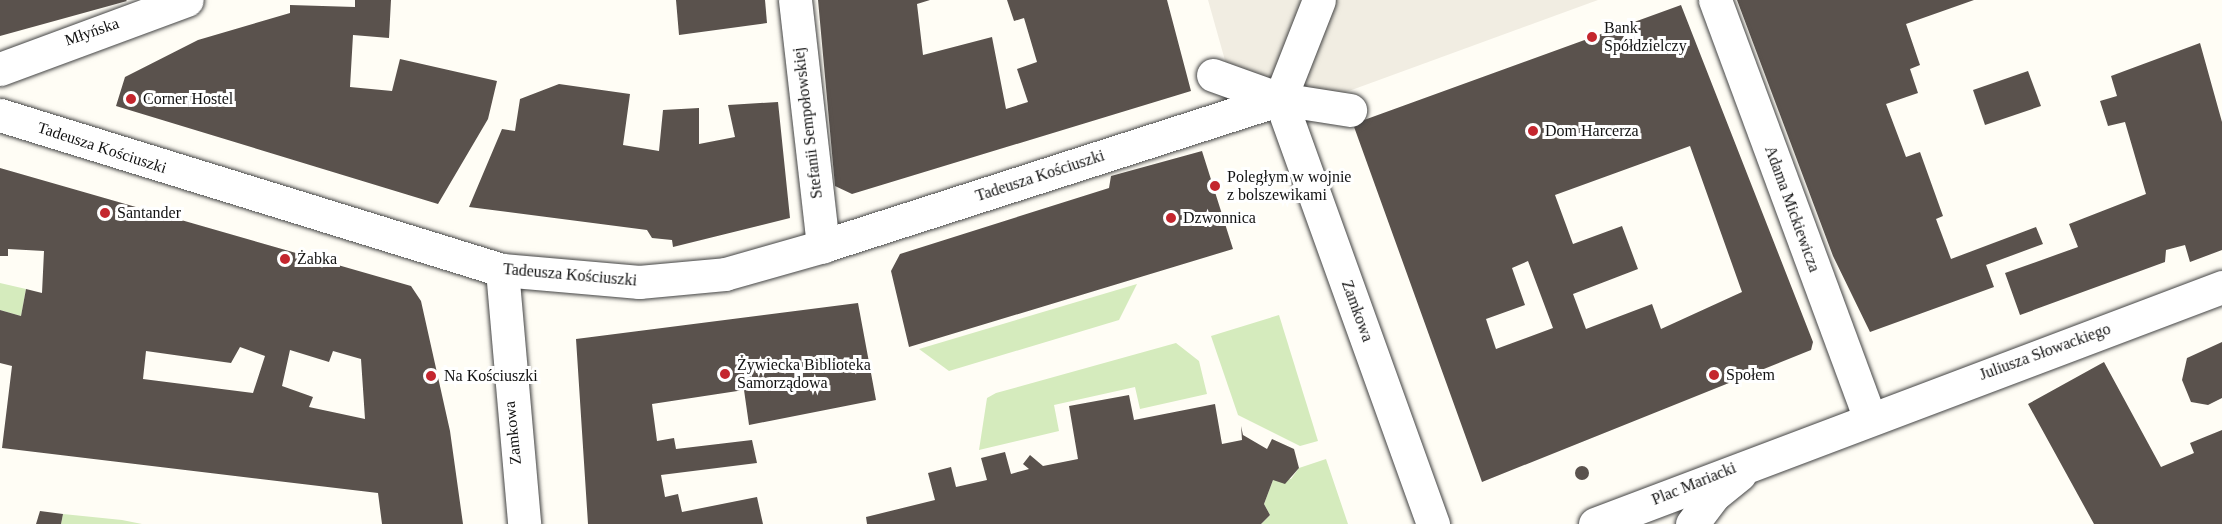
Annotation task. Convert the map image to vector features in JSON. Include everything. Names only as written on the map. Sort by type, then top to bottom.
[{"type":"street","name":"Młyńska","points":[[0,69],[187,0]]},
{"type":"street","name":"Stefanii Sempołowskiej","points":[[795,0],[823,246]]},
{"type":"street","points":[[1280,99],[1319,0]]},
{"type":"street","name":"Adama Mickiewicza","points":[[1716,0],[1869,417]]},
{"type":"street","points":[[1213,75],[1280,99],[1350,110]]},
{"type":"street","name":"Tadeusza Kościuszki","points":[[0,115],[502,270],[639,282],[725,274],[823,246],[1280,99]]},
{"type":"street","name":"Zamkowa","points":[[1280,99],[1435,522]]},
{"type":"street","name":"Zamkowa","points":[[502,270],[524,524]]},
{"type":"street","name":"Juliusza Słowackiego","points":[[1869,417],[2222,287]]},
{"type":"street","name":"Plac Mariacki","points":[[1595,524],[1869,417]]},
{"type":"street","name":"Plac Mariacki","points":[[1692,524],[1714,495],[1760,458]]},
{"type":"green space","points":[[0,283],[26,289],[21,316],[0,310]]},
{"type":"green space","points":[[1137,284],[1119,320],[949,371],[919,349]]},
{"type":"green space","points":[[1279,315],[1318,441],[1300,446],[1238,415],[1211,336]]},
{"type":"green space","points":[[1176,343],[1199,361],[1207,394],[1140,409],[1135,387],[1054,405],[1059,431],[979,450],[987,398],[996,393]]},
{"type":"green space","points":[[1326,459],[1348,524],[1261,524],[1270,515],[1264,504],[1273,480],[1291,479],[1299,468]]},
{"type":"green space","points":[[63,514],[122,520],[142,524],[61,524]]},
{"type":"shaded area","points":[[1208,0],[1598,0],[1327,99],[1228,71]]},
{"type":"building","points":[[0,0],[126,0],[127,1],[0,36]]},
{"type":"building","points":[[355,0],[391,0],[389,38],[353,35],[350,87],[392,91],[400,59],[497,81],[488,119],[438,204],[116,106],[125,77],[198,40],[290,13],[290,5],[355,7]]},
{"type":"building","points":[[676,0],[765,0],[767,23],[679,35]]},
{"type":"building","points":[[818,0],[930,0],[917,4],[923,55],[992,37],[1006,109],[1028,102],[1017,69],[1037,62],[1024,18],[1014,21],[1007,0],[1167,0],[1191,91],[852,194],[835,186]]},
{"type":"building","points":[[1737,0],[1974,0],[1906,24],[1920,65],[1910,69],[1918,93],[1886,104],[1906,157],[1920,152],[1943,216],[1936,219],[1951,259],[2036,227],[2043,244],[1986,265],[1994,287],[1870,332],[1833,256]]},
{"type":"building","points":[[1681,5],[1813,342],[1811,350],[1482,482],[1353,124]],"holes":[[[1690,146],[1742,292],[1661,329],[1652,304],[1586,329],[1573,294],[1638,269],[1622,226],[1573,244],[1555,195]],[[1528,261],[1553,328],[1496,349],[1486,319],[1525,305],[1512,268]]]},
{"type":"building","points":[[2200,43],[2222,122],[2222,250],[2190,262],[2185,245],[2166,250],[2165,262],[2020,315],[2005,273],[2078,247],[2069,224],[2146,194],[2125,122],[2108,126],[2100,101],[2117,96],[2111,76]]},
{"type":"building","points":[[2028,71],[2041,106],[1985,125],[1973,90]]},
{"type":"building","points":[[559,84],[630,94],[623,145],[659,151],[663,110],[699,108],[699,144],[735,137],[728,105],[778,102],[790,218],[673,247],[672,240],[652,238],[647,230],[469,207],[502,129],[515,131],[520,99]]},
{"type":"building","points":[[1202,151],[1233,249],[909,347],[891,271],[900,254],[1109,188],[1111,176]]},
{"type":"building","points":[[0,168],[411,286],[421,301],[450,431],[463,524],[382,524],[378,493],[2,448],[12,366],[0,363],[0,310],[21,316],[26,289],[42,293],[44,251],[8,249],[8,256],[0,256]],"holes":[[[240,347],[265,356],[253,393],[143,379],[146,351],[231,363]],[[290,350],[329,362],[333,351],[361,359],[365,419],[309,407],[313,397],[282,386]]]},
{"type":"building","name":"Żywiecka Biblioteka Samorządowa","points":[[858,303],[876,400],[749,425],[744,390],[652,404],[657,441],[674,438],[676,449],[752,440],[757,463],[661,475],[665,497],[678,494],[682,512],[757,497],[763,524],[588,524],[576,339]]},
{"type":"building","points":[[2222,342],[2222,398],[2208,405],[2191,402],[2182,380],[2187,358]]},
{"type":"building","points":[[2104,362],[2161,467],[2194,453],[2190,443],[2222,430],[2222,524],[2094,524],[2028,404]]},
{"type":"building","points":[[1129,395],[1134,420],[1215,404],[1222,444],[1242,440],[1241,426],[1243,435],[1267,449],[1272,439],[1294,449],[1299,468],[1285,484],[1273,480],[1264,504],[1270,515],[1261,524],[867,524],[866,517],[935,500],[928,473],[951,467],[956,487],[987,480],[981,458],[1005,452],[1011,474],[1029,469],[1023,464],[1030,455],[1043,466],[1078,459],[1069,406]]},
{"type":"building","points":[[1579,466],[1585,466],[1589,473],[1585,480],[1579,480],[1575,476],[1575,470]]},
{"type":"building","points":[[40,511],[63,514],[61,524],[36,524]]},
{"type":"place","name":"Bank Spółdzielczy","points":[[1592,37]]},
{"type":"place","name":"Corner Hostel","points":[[131,99]]},
{"type":"place","name":"Dom Harcerza","points":[[1533,131]]},
{"type":"place","name":"Poległym w wojnie z bolszewikami","points":[[1215,186]]},
{"type":"place","name":"Santander","points":[[105,213]]},
{"type":"place","name":"Dzwonnica","points":[[1171,218]]},
{"type":"place","name":"Żabka","points":[[285,259]]},
{"type":"place","name":"Żywiecka Biblioteka Samorządowa","points":[[725,374]]},
{"type":"place","name":"Społem","points":[[1714,375]]},
{"type":"place","name":"Na Kościuszki","points":[[431,376]]}]
